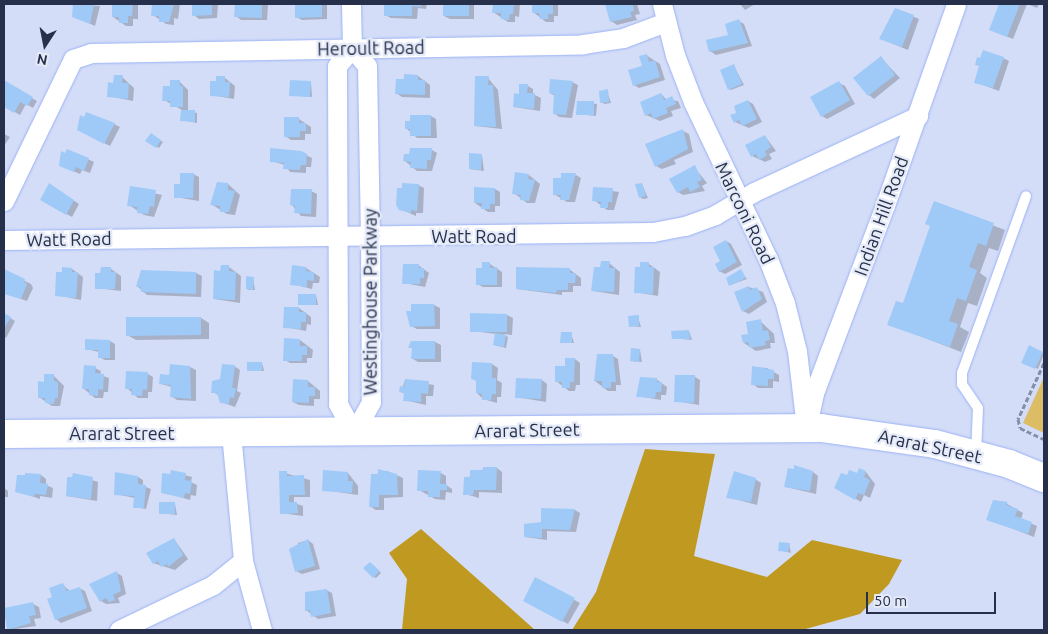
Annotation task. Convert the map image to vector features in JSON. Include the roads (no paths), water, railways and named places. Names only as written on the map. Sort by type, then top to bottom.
[{"type":"main road","name":"Ararat Street","points":[[4,434],[354,433],[806,428],[894,436],[976,455],[1044,478]]},
{"type":"street","points":[[351,4],[352,48]]},
{"type":"street","name":"Indian Hill Road","points":[[806,428],[814,393],[918,116],[956,4]]},
{"type":"street","name":"Heroult Road","points":[[4,202],[73,59],[91,53],[583,44],[624,38],[664,13]]},
{"type":"street","name":"Marconi Road","points":[[664,13],[693,102],[768,259],[792,325],[806,428]]},
{"type":"street","name":"Westinghouse Parkway","points":[[352,48],[367,66],[371,402],[354,433],[338,404],[337,66],[352,48]]},
{"type":"street","name":"Watt Road","points":[[4,240],[652,232],[700,221],[918,116]]},
{"type":"street","points":[[231,433],[243,561],[262,630]]},
{"type":"street","points":[[119,630],[213,586],[243,561]]},
{"type":"lane","points":[[976,455],[978,408],[962,384],[962,374],[1026,196]]}]
